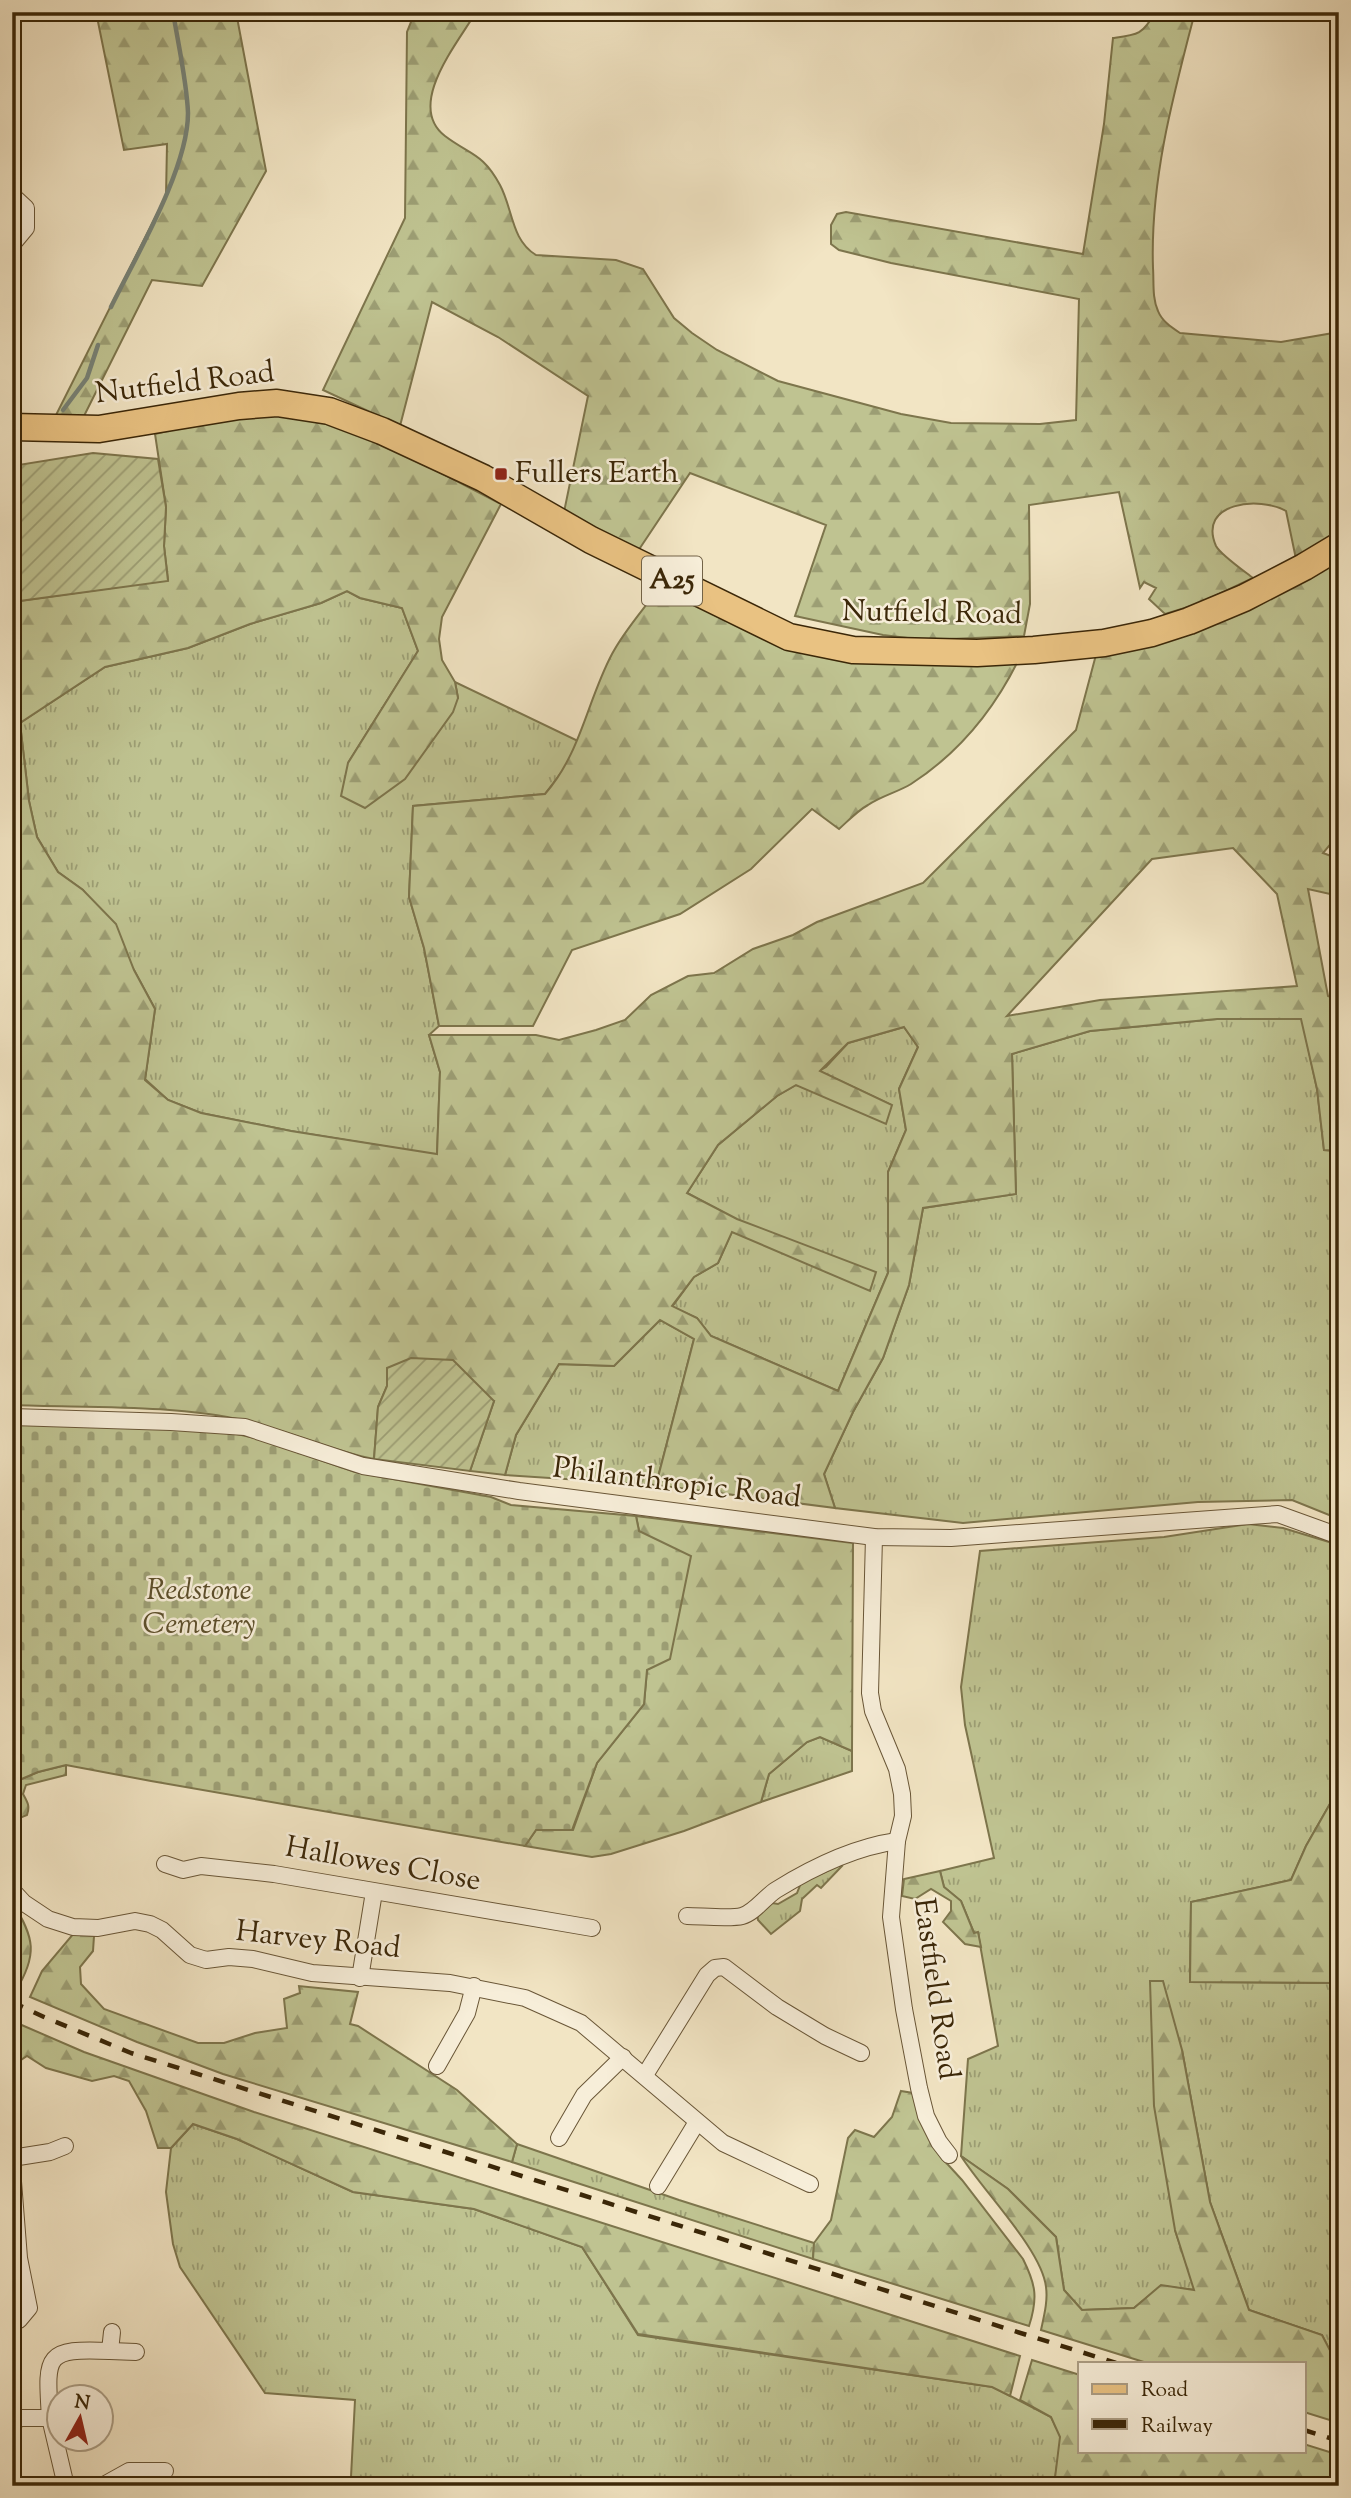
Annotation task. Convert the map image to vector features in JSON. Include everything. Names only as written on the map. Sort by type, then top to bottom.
[{"type":"main road","name":"Nutfield Road","points":[[12,428],[99,429],[277,403],[329,411],[390,434],[483,478],[591,540],[789,636],[853,650],[976,653],[1034,650],[1104,643],[1152,633],[1244,598],[1339,546]]},
{"type":"street","points":[[12,195],[26,208],[26,228],[16,240],[12,240]]},
{"type":"street","name":"Philanthropic Road","points":[[12,1416],[245,1427],[363,1466],[519,1492],[874,1537],[951,1538],[1278,1514],[1339,1536]]},
{"type":"street","name":"Eastfield Road","points":[[874,1537],[870,1693],[873,1711],[897,1769],[903,1815],[897,1841],[891,1917],[919,2088],[926,2116],[939,2142],[950,2155]]},
{"type":"street","points":[[687,1916],[742,1916],[775,1891],[809,1872],[848,1854],[877,1844],[897,1841]]},
{"type":"street","name":"Hallowes Close","points":[[165,1864],[183,1870],[201,1866],[228,1868],[592,1928]]},
{"type":"street","name":"Harvey Road","points":[[12,1890],[36,1913],[48,1919],[74,1927],[98,1928],[135,1921],[150,1924],[162,1930],[190,1955],[206,1960],[229,1957],[253,1959],[312,1973],[440,1982],[474,1986],[525,1998],[581,2023],[723,2143],[810,2184]]},
{"type":"street","points":[[360,1978],[374,1892]]},
{"type":"street","points":[[645,2075],[707,1975],[715,1968],[724,1968],[777,2007],[825,2036],[861,2053]]},
{"type":"street","points":[[437,2066],[467,2013],[474,1986]]},
{"type":"street","points":[[559,2138],[584,2095],[622,2057]]},
{"type":"street","points":[[658,2186],[696,2122]]},
{"type":"street","points":[[12,2158],[50,2152],[65,2146]]},
{"type":"street","points":[[12,2169],[16,2259],[29,2308],[19,2320]]},
{"type":"street","points":[[110,2351],[112,2332]]},
{"type":"street","points":[[48,2382],[50,2362],[59,2354],[75,2350],[136,2352]]},
{"type":"street","points":[[12,2422],[21,2418],[46,2417]]},
{"type":"street","points":[[58,2452],[66,2486]]},
{"type":"street","points":[[102,2486],[129,2471],[165,2471]]},
{"type":"green space","points":[[96,12],[236,12],[266,171],[202,286],[152,280],[84,416],[56,415],[166,196],[167,144],[124,150]]},
{"type":"green space","points":[[415,12],[476,12],[439,74],[432,91],[430,108],[434,123],[445,136],[482,160],[494,174],[517,233],[528,249],[536,255],[616,260],[643,269],[674,318],[692,333],[717,350],[778,381],[901,414],[951,423],[1040,424],[1076,420],[1079,299],[891,263],[839,250],[831,244],[831,225],[837,214],[846,212],[1083,254],[1104,124],[1113,38],[1143,30],[1155,12],[1195,12],[1171,107],[1159,171],[1153,235],[1156,306],[1164,321],[1180,333],[1281,342],[1339,332],[1339,537],[1296,559],[1286,511],[1261,504],[1234,506],[1215,520],[1212,531],[1219,550],[1253,578],[1198,604],[1165,614],[1149,599],[1156,588],[1144,582],[1140,588],[1119,492],[1029,505],[1030,604],[1024,636],[924,640],[883,635],[795,616],[826,525],[690,473],[638,551],[564,512],[588,396],[498,337],[432,302],[400,426],[323,390],[405,218],[407,32]]},
{"type":"green space","points":[[285,411],[372,437],[501,504],[442,617],[439,639],[442,660],[455,682],[458,698],[453,712],[405,779],[365,808],[341,796],[348,763],[418,651],[402,608],[360,598],[347,591],[321,603],[250,624],[188,648],[105,667],[20,723],[29,801],[37,837],[58,872],[83,890],[116,924],[134,970],[155,1009],[145,1080],[168,1100],[201,1113],[291,1131],[437,1154],[440,1072],[429,1035],[536,1035],[559,1040],[596,1030],[625,1020],[651,995],[688,976],[714,973],[753,949],[923,883],[1076,730],[1097,651],[1339,556],[1339,834],[1323,853],[1339,859],[1339,896],[1308,889],[1328,996],[1339,1000],[1339,1151],[1324,1150],[1317,1089],[1301,1019],[1217,1019],[1090,1031],[1012,1054],[1016,1194],[923,1208],[909,1285],[883,1358],[853,1412],[824,1474],[835,1508],[656,1485],[694,1339],[660,1320],[614,1366],[559,1364],[516,1435],[505,1475],[470,1471],[494,1401],[387,1386],[378,1407],[374,1459],[262,1425],[218,1416],[160,1409],[12,1405],[12,602],[168,580],[164,546],[166,507],[155,434],[228,416]],"holes":[[[1233,848],[1277,894],[1297,986],[1100,1000],[1007,1016],[1152,859]],[[904,1027],[918,1047],[899,1089],[906,1130],[888,1172],[888,1273],[838,1391],[711,1336],[697,1318],[672,1306],[694,1277],[718,1263],[732,1232],[870,1291],[876,1272],[737,1219],[687,1193],[718,1145],[777,1096],[796,1085],[886,1124],[892,1105],[820,1071],[848,1043]]]},
{"type":"green space","points":[[93,453],[158,459],[166,507],[164,546],[168,581],[12,602],[12,466]]},
{"type":"green space","points":[[659,588],[783,647],[1019,659],[998,696],[974,729],[945,759],[911,784],[864,807],[839,829],[812,809],[751,869],[680,914],[572,950],[533,1026],[439,1026],[424,948],[409,897],[413,806],[545,794],[567,761],[612,654]]},
{"type":"green space","points":[[347,591],[360,598],[402,608],[418,651],[348,763],[458,698],[455,682],[578,741],[567,765],[545,794],[413,806],[409,897],[424,948],[439,1026],[429,1035],[440,1072],[437,1155],[201,1113],[168,1100],[145,1079],[155,1009],[134,970],[83,890],[58,872],[37,837],[29,801],[20,723],[105,667],[188,648],[250,624],[321,603]]},
{"type":"green space","points":[[1217,1019],[1302,1019],[1317,1089],[1324,1150],[1339,1151],[1339,1519],[1292,1500],[1198,1502],[963,1523],[835,1508],[824,1474],[853,1412],[883,1358],[909,1285],[923,1208],[1016,1194],[1012,1054],[1090,1031]]},
{"type":"green space","points":[[904,1027],[918,1047],[899,1089],[906,1130],[888,1172],[888,1273],[838,1391],[711,1336],[697,1318],[672,1307],[694,1277],[718,1263],[737,1220],[687,1193],[718,1145],[777,1096],[796,1085],[891,1105],[819,1071],[848,1043]]},
{"type":"green space","points":[[660,1320],[694,1339],[656,1485],[505,1475],[516,1435],[559,1364],[614,1366]]},
{"type":"green space","points":[[411,1358],[453,1360],[494,1401],[470,1471],[374,1459],[378,1407],[387,1386],[387,1368]]},
{"type":"green space","name":"Redstone Cemetery","points":[[12,1422],[223,1431],[260,1439],[355,1472],[491,1497],[511,1505],[636,1516],[639,1531],[691,1556],[670,1659],[647,1670],[644,1704],[597,1763],[572,1830],[536,1830],[525,1846],[66,1765],[38,1772],[12,1783]]},
{"type":"green space","points":[[636,1516],[853,1543],[852,1751],[820,1737],[807,1742],[769,1774],[761,1802],[684,1831],[611,1854],[592,1857],[525,1846],[536,1830],[573,1830],[597,1763],[644,1704],[647,1670]]},
{"type":"green space","points":[[1248,1524],[1283,1528],[1339,1545],[1339,1788],[1306,1846],[1291,1880],[1191,1902],[1190,1982],[1339,1983],[1339,2362],[1336,2363],[1322,2335],[1249,2310],[1210,2202],[1182,2050],[1175,2230],[1195,2290],[1161,2286],[1134,2308],[1082,2310],[1064,2290],[1056,2237],[1008,2189],[961,2156],[968,2059],[998,2046],[978,1933],[974,1933],[961,1901],[944,1887],[940,1871],[994,1858],[965,1725],[961,1687],[980,1551],[1164,1537]]},
{"type":"green space","points":[[820,1737],[852,1751],[852,1771],[761,1802],[769,1774],[807,1742]]},
{"type":"green space","points":[[66,1765],[66,1775],[26,1785],[23,1794],[28,1804],[27,1815],[12,1821],[12,1783],[38,1772]]},
{"type":"green space","points":[[1339,1788],[1339,1870],[1330,1882],[1333,1917],[1339,1917],[1339,1983],[1190,1982],[1191,1902],[1291,1880],[1306,1846]]},
{"type":"green space","points":[[842,1866],[821,1888],[817,1885],[802,1899],[800,1911],[771,1934],[758,1920],[757,1914],[772,1903],[778,1904],[797,1893],[801,1883]]},
{"type":"green space","points":[[940,1871],[944,1887],[961,1901],[974,1933],[978,1932],[981,1947],[965,1944],[943,1922],[951,1911],[951,1901],[931,1889],[915,1899],[902,1896],[904,1879]]},
{"type":"green space","points":[[12,1902],[25,1926],[31,1947],[27,1967],[15,1992],[12,1991]]},
{"type":"green space","points":[[74,1933],[94,1936],[93,1951],[80,1967],[81,1984],[104,2009],[198,2043],[224,2043],[255,2033],[287,2028],[284,1999],[300,1993],[299,1986],[358,1992],[350,2024],[358,2026],[457,2090],[517,2144],[512,2162],[223,2074],[137,2042],[30,1997],[42,1971]]},
{"type":"green space","points":[[1150,1981],[1163,1981],[1182,2050],[1210,2202],[1249,2310],[1322,2335],[1336,2362],[1339,2362],[1339,2423],[1306,2413],[1306,2362],[1144,2362],[1041,2330],[1046,2298],[1042,2272],[1023,2239],[961,2156],[1008,2189],[1056,2237],[1064,2290],[1082,2310],[1134,2308],[1161,2285],[1194,2290],[1175,2230],[1154,2106]]},
{"type":"green space","points":[[17,2023],[84,2052],[254,2112],[1020,2356],[1010,2396],[992,2387],[638,2334],[582,2247],[474,2209],[353,2192],[237,2139],[193,2124],[171,2148],[158,2148],[146,2111],[129,2081],[114,2076],[92,2081],[46,2068],[27,2056],[12,2066],[12,2033]]},
{"type":"green space","points":[[901,2091],[913,2093],[940,2156],[1023,2259],[1031,2276],[1034,2292],[1034,2307],[1029,2326],[813,2259],[814,2243],[831,2220],[848,2138],[855,2130],[874,2137],[892,2117]]},
{"type":"green space","points":[[193,2124],[237,2139],[353,2192],[474,2209],[582,2247],[638,2335],[993,2387],[1051,2417],[1061,2437],[1054,2486],[361,2486],[361,2478],[351,2477],[355,2400],[265,2393],[180,2267],[173,2244],[166,2192],[171,2148]]},
{"type":"green space","points":[[517,2144],[814,2243],[813,2259],[512,2162]]},
{"type":"green space","points":[[1032,2360],[1078,2374],[1078,2452],[1306,2452],[1306,2445],[1339,2455],[1339,2486],[1054,2486],[1060,2437],[1051,2417],[1020,2400]]},
{"type":"waterway","points":[[111,307],[159,212],[186,135],[187,101],[173,12]]},
{"type":"waterway","points":[[63,410],[87,378],[98,345]]},
{"type":"railway","points":[[12,2002],[131,2053],[1113,2362]]},
{"type":"railway","points":[[1306,2431],[1339,2441]]},
{"type":"place","name":"Fullers Earth","points":[[501,474]]}]
